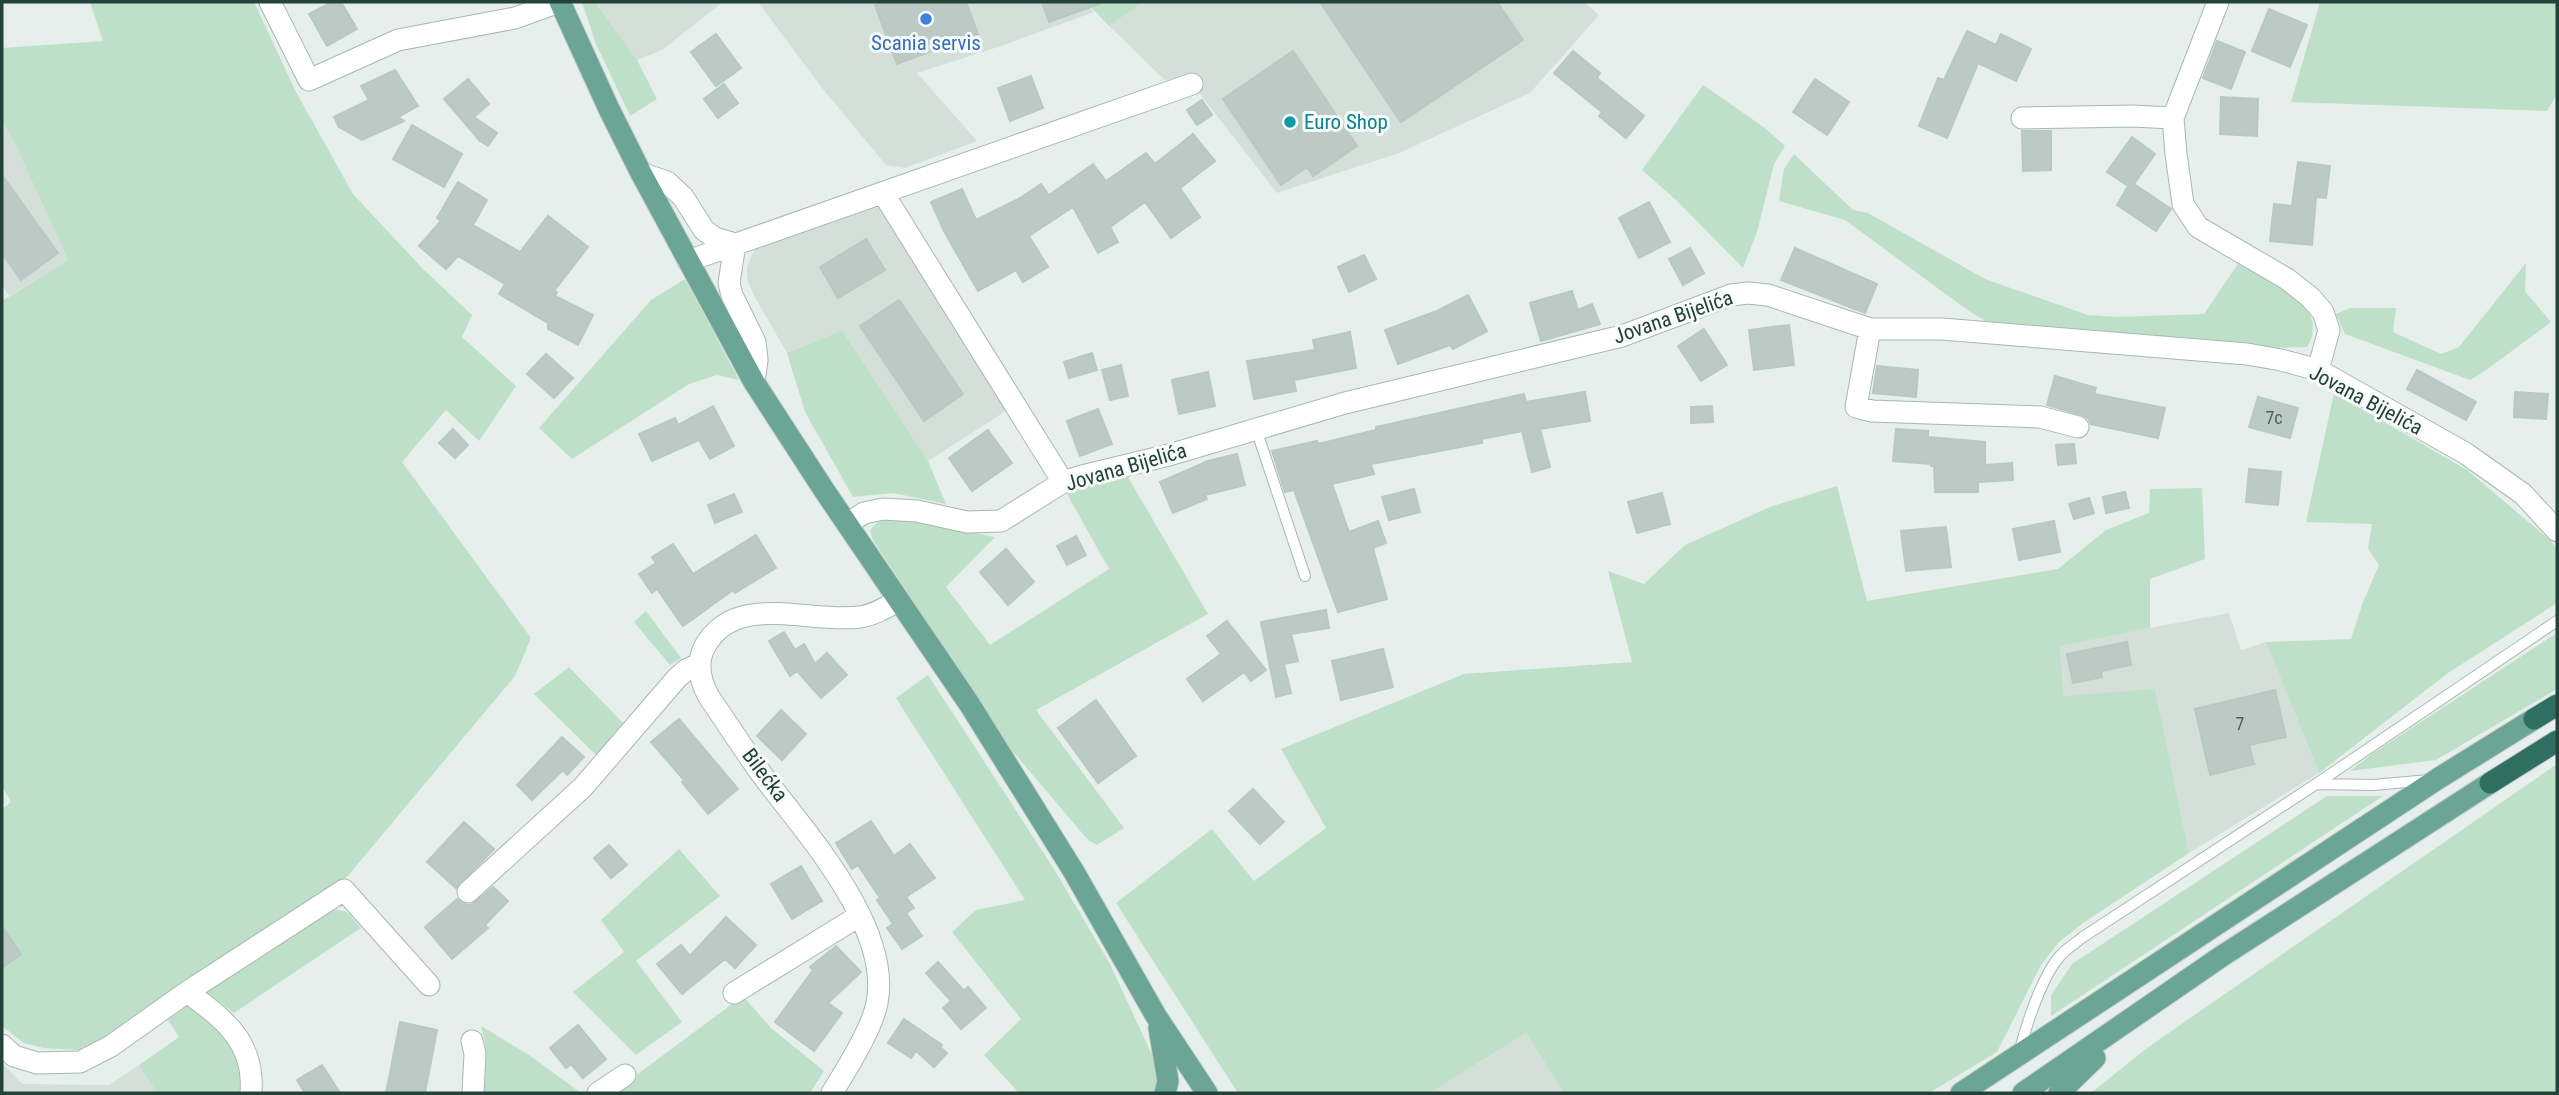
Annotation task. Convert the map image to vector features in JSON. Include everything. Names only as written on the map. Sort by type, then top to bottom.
[{"type":"highway","points":[[2535,719],[2557,705]]},
{"type":"highway","points":[[2490,783],[2557,741]]},
{"type":"main road","points":[[559,2],[641,173],[754,382],[970,705],[1068,861],[1156,1016],[1207,1093]]},
{"type":"main road","points":[[1961,1093],[2439,778],[2535,719]]},
{"type":"main road","points":[[2023,1093],[2222,956],[2490,783]]},
{"type":"main road","points":[[2059,1093],[2103,1050],[2159,1010],[2222,956]]},
{"type":"main road","points":[[1156,1016],[1168,1081],[1165,1093]]},
{"type":"street","points":[[270,2],[309,80],[398,40],[515,18],[559,2]]},
{"type":"street","points":[[2218,2],[2174,118],[2183,204],[2198,227],[2287,279],[2323,312],[2329,330],[2318,370]]},
{"type":"street","points":[[688,261],[1192,83]]},
{"type":"street","points":[[2022,118],[2174,118]]},
{"type":"street","points":[[641,173],[667,181],[683,197],[704,230],[715,238],[735,244]]},
{"type":"street","points":[[883,192],[1063,482]]},
{"type":"street","points":[[735,244],[729,283],[755,342],[757,360],[754,382]]},
{"type":"street","name":"Jovana Bijelića","points":[[847,524],[864,513],[883,509],[917,511],[967,522],[1001,521],[1063,482],[1169,455],[1345,403],[1622,336],[1731,295],[1748,293],[1768,295],[1871,328],[1942,329],[2247,354],[2318,370],[2496,473],[2523,494],[2557,531]]},
{"type":"street","points":[[1871,328],[1856,407],[1872,411],[2040,417],[2078,427]]},
{"type":"street","points":[[468,892],[583,787],[677,678],[699,664],[704,648],[716,630],[733,619],[751,614],[832,619],[863,617],[899,600]]},
{"type":"street","name":"Bilećka","points":[[699,664],[704,688],[709,697],[764,777],[816,841],[873,943],[877,963],[877,1003],[866,1031],[832,1093]]},
{"type":"street","points":[[2,1045],[14,1056],[37,1063],[80,1062],[111,1046],[187,992],[344,890],[429,985]]},
{"type":"street","points":[[734,993],[859,916]]},
{"type":"street","points":[[187,992],[222,1017],[240,1041],[249,1065],[251,1093]]},
{"type":"street","points":[[472,1041],[475,1054],[473,1093]]},
{"type":"street","points":[[598,1093],[625,1075]]},
{"type":"lane","points":[[1256,429],[1305,576]]},
{"type":"lane","points":[[2019,1056],[2026,1024],[2049,972],[2061,955],[2083,937],[2557,621]]},
{"type":"lane","points":[[2316,784],[2373,785],[2439,778]]},
{"type":"shaded area","points":[[595,2],[723,2],[662,50],[637,60]]},
{"type":"shaded area","points":[[758,2],[1086,2],[1094,12],[917,73],[977,141],[905,168],[886,165],[822,88]]},
{"type":"shaded area","points":[[1144,2],[1584,2],[1599,15],[1530,93],[1399,153],[1277,193],[1186,76],[1165,80],[1109,26]]},
{"type":"shaded area","points":[[2,121],[68,260],[9,296],[2,285]]},
{"type":"shaded area","points":[[879,203],[923,277],[1009,409],[928,461],[842,330],[787,353],[747,279],[747,267],[756,247]]},
{"type":"shaded area","points":[[2229,613],[2241,650],[2266,642],[2319,773],[2189,853],[2155,690],[2064,696],[2060,645]]},
{"type":"shaded area","points":[[1526,1033],[1564,1093],[1430,1093]]},
{"type":"shaded area","points":[[2,1063],[22,1084],[109,1085],[139,1065],[157,1093],[2,1093]]},
{"type":"green space","points":[[90,2],[254,2],[296,92],[353,194],[423,269],[472,315],[462,337],[516,386],[479,441],[446,410],[402,462],[531,638],[515,676],[346,878],[100,1040],[80,1050],[44,1048],[24,1043],[2,1026],[2,809],[11,802],[2,786],[2,301],[68,260],[2,121],[2,48],[103,41]]},
{"type":"green space","points":[[582,2],[595,2],[637,60],[657,99],[630,116],[596,44]]},
{"type":"green space","points":[[1086,2],[1144,2],[1109,26]]},
{"type":"green space","points":[[2320,2],[2557,2],[2557,94],[2547,111],[2291,102]]},
{"type":"green space","points":[[1703,85],[1765,128],[1785,146],[1774,164],[1757,232],[1743,268],[1676,200],[1642,170]]},
{"type":"green space","points":[[1794,154],[1853,210],[1868,213],[1985,279],[2088,315],[2117,317],[2204,314],[2238,264],[2269,276],[2309,310],[2313,324],[2312,337],[2307,347],[2273,348],[1990,324],[1845,220],[1779,201],[1784,169]]},
{"type":"green space","points":[[2526,263],[2525,291],[2551,322],[2470,380],[2345,334],[2336,314],[2350,308],[2396,308],[2393,332],[2441,354],[2459,347]]},
{"type":"green space","points":[[685,279],[739,380],[717,375],[689,384],[572,459],[539,428],[651,300]]},
{"type":"green space","points":[[842,330],[928,461],[946,504],[893,493],[853,497],[805,412],[787,353]]},
{"type":"green space","points":[[2334,393],[2467,470],[2551,541],[2557,550],[2557,603],[2448,673],[2319,773],[2266,642],[2351,639],[2379,565],[2368,549],[2372,524],[2306,522]]},
{"type":"green space","points":[[1125,472],[1208,614],[1036,710],[1124,828],[1097,845],[1088,840],[1009,747],[873,540],[870,531],[882,520],[898,517],[995,537],[946,587],[990,645],[1109,569],[1067,494]]},
{"type":"green space","points":[[1837,486],[1867,601],[2058,569],[2106,530],[2149,513],[2150,489],[2202,488],[2205,559],[2150,579],[2150,628],[2060,646],[2064,696],[2155,689],[2189,853],[2083,923],[2059,942],[2041,965],[1997,1052],[1929,1093],[1564,1093],[1526,1033],[1430,1093],[1238,1093],[1116,903],[1212,829],[1254,881],[1326,828],[1281,749],[1464,674],[1632,662],[1608,571],[1644,584],[1685,545],[1770,507]]},
{"type":"green space","points":[[646,611],[681,658],[670,665],[634,622]]},
{"type":"green space","points":[[2557,633],[2557,689],[2436,760],[2350,771],[2372,754]]},
{"type":"green space","points":[[569,667],[626,726],[598,757],[534,694]]},
{"type":"green space","points":[[928,675],[1054,869],[1110,964],[1153,1057],[1158,1073],[1156,1093],[1019,1093],[984,1055],[1021,1019],[952,932],[976,910],[1025,900],[896,698]]},
{"type":"green space","points":[[2557,764],[2557,1093],[2091,1093],[2147,1048]]},
{"type":"green space","points":[[2327,796],[2383,796],[2051,1016],[2051,995],[2072,964]]},
{"type":"green space","points":[[679,849],[720,896],[636,961],[682,1022],[636,1055],[573,992],[624,952],[601,920]]},
{"type":"green space","points":[[334,909],[347,912],[361,928],[234,1013],[206,992]]},
{"type":"green space","points":[[743,996],[771,1028],[824,1071],[810,1093],[612,1093]]},
{"type":"green space","points":[[188,1005],[211,1022],[229,1041],[240,1064],[244,1093],[157,1093],[139,1065],[179,1037],[168,1020]]},
{"type":"green space","points":[[481,1026],[529,1055],[581,1093],[482,1093],[485,1043]]},
{"type":"building","points":[[332,2],[341,2],[357,29],[327,46],[309,14]]},
{"type":"building","name":"Scania servis","points":[[884,2],[966,2],[978,34],[897,64],[875,5]]},
{"type":"building","points":[[1042,2],[1099,2],[1099,4],[1049,22]]},
{"type":"building","points":[[1320,2],[1497,2],[1523,40],[1401,122]]},
{"type":"building","points":[[2269,9],[2307,25],[2290,67],[2252,51]]},
{"type":"building","points":[[1967,31],[1996,45],[2001,34],[2031,49],[2016,81],[1978,63],[1947,138],[1919,126],[1938,78],[1944,80]]},
{"type":"building","points":[[716,34],[741,68],[716,86],[691,52]]},
{"type":"building","points":[[2217,41],[2245,52],[2231,89],[2203,78]]},
{"type":"building","name":"Euro Shop","points":[[1293,51],[1357,146],[1313,176],[1307,167],[1281,185],[1223,99]]},
{"type":"building","points":[[1573,51],[1600,73],[1597,78],[1644,116],[1626,138],[1599,116],[1602,112],[1554,73]]},
{"type":"building","points":[[395,70],[418,106],[398,117],[404,121],[362,140],[339,127],[334,117],[369,100],[361,86]]},
{"type":"building","points":[[1031,76],[1043,108],[1010,121],[998,88]]},
{"type":"building","points":[[468,79],[489,104],[474,117],[497,133],[488,146],[480,141],[444,99]]},
{"type":"building","points":[[1815,79],[1849,102],[1827,135],[1793,112]]},
{"type":"building","points":[[724,84],[738,103],[718,118],[704,99]]},
{"type":"building","points":[[2221,97],[2258,99],[2257,136],[2220,134]]},
{"type":"building","points":[[1202,100],[1212,115],[1197,125],[1187,110]]},
{"type":"building","points":[[412,125],[462,154],[444,187],[393,159]]},
{"type":"building","points":[[2022,131],[2051,131],[2051,170],[2023,171]]},
{"type":"building","points":[[1193,134],[1215,161],[1180,188],[1200,217],[1171,238],[1145,202],[1110,227],[1118,242],[1098,253],[1073,207],[1029,236],[1048,267],[1023,282],[1016,270],[978,291],[931,202],[962,189],[976,220],[1041,184],[1049,195],[1093,164],[1106,181],[1146,153],[1155,164]]},
{"type":"building","points":[[2132,137],[2155,154],[2134,184],[2171,209],[2156,231],[2117,205],[2128,186],[2107,172]]},
{"type":"building","points":[[2298,162],[2330,166],[2326,198],[2316,197],[2312,245],[2270,241],[2274,204],[2292,206]]},
{"type":"building","points":[[2,175],[58,253],[21,280],[2,253]]},
{"type":"building","points":[[458,182],[487,200],[473,225],[520,252],[548,216],[588,247],[554,291],[557,292],[555,296],[593,315],[578,345],[548,329],[548,323],[499,294],[505,284],[458,256],[446,269],[419,246],[441,221],[437,218]]},
{"type":"building","points":[[1649,202],[1670,242],[1639,258],[1619,218]]},
{"type":"building","points":[[866,239],[885,270],[838,298],[820,267]]},
{"type":"building","points":[[1690,248],[1704,273],[1683,285],[1669,259]]},
{"type":"building","points":[[1795,248],[1877,284],[1865,313],[1781,280]]},
{"type":"building","points":[[1364,255],[1376,279],[1349,292],[1338,267]]},
{"type":"building","points":[[1572,291],[1578,310],[1592,304],[1600,324],[1541,341],[1530,303]]},
{"type":"building","points":[[1468,295],[1487,331],[1453,349],[1450,345],[1398,364],[1385,330],[1437,311]]},
{"type":"building","points":[[899,300],[963,394],[924,421],[860,326]]},
{"type":"building","points":[[1789,325],[1794,365],[1754,370],[1749,330]]},
{"type":"building","points":[[1704,329],[1727,365],[1701,381],[1678,346]]},
{"type":"building","points":[[1350,332],[1356,368],[1294,380],[1296,391],[1254,399],[1247,361],[1315,350],[1313,340]]},
{"type":"building","points":[[1092,353],[1097,370],[1069,378],[1064,362]]},
{"type":"building","points":[[546,354],[573,378],[554,398],[527,374]]},
{"type":"building","points":[[1121,365],[1128,396],[1110,400],[1102,370]]},
{"type":"building","points":[[1877,366],[1918,370],[1916,397],[1873,393]]},
{"type":"building","points":[[2417,370],[2476,402],[2466,420],[2407,389]]},
{"type":"building","points":[[1208,372],[1215,406],[1179,414],[1172,380]]},
{"type":"building","points":[[2055,376],[2096,388],[2094,394],[2165,408],[2158,438],[2091,424],[2088,418],[2082,415],[2047,405]]},
{"type":"building","points":[[1585,392],[1590,421],[1540,429],[1550,467],[1532,472],[1522,431],[1482,439],[1482,443],[1371,464],[1374,474],[1332,484],[1349,532],[1378,521],[1386,543],[1373,548],[1387,599],[1338,612],[1294,490],[1285,492],[1272,451],[1317,441],[1318,444],[1376,430],[1376,427],[1524,394],[1526,402]]},
{"type":"building","points":[[2515,392],[2548,394],[2546,419],[2514,417]]},
{"type":"building","points":[[2258,397],[2298,408],[2290,438],[2249,427]]},
{"type":"building","points":[[713,406],[734,446],[710,459],[699,440],[652,461],[639,434],[675,418],[678,425]]},
{"type":"building","points":[[1712,406],[1713,422],[1691,423],[1691,407]]},
{"type":"building","points":[[1098,409],[1112,444],[1080,456],[1067,421]]},
{"type":"building","points":[[453,429],[468,445],[455,458],[439,443]]},
{"type":"building","points":[[1896,429],[1928,431],[1928,437],[1985,442],[1985,465],[2012,463],[2013,480],[1978,482],[1978,492],[1935,492],[1934,466],[1893,461]]},
{"type":"building","points":[[988,430],[1012,463],[972,491],[949,458]]},
{"type":"building","points":[[2074,444],[2076,463],[2058,465],[2056,445]]},
{"type":"building","points":[[1237,454],[1245,485],[1205,495],[1207,499],[1173,513],[1160,482],[1208,461]]},
{"type":"building","points":[[2249,469],[2281,472],[2278,505],[2246,502]]},
{"type":"building","points":[[1414,489],[1420,512],[1389,520],[1382,497]]},
{"type":"building","points":[[2125,492],[2129,508],[2106,513],[2103,497]]},
{"type":"building","points":[[1662,493],[1670,524],[1637,533],[1628,502]]},
{"type":"building","points":[[734,494],[742,512],[715,523],[708,505]]},
{"type":"building","points":[[2089,498],[2094,513],[2074,519],[2069,504]]},
{"type":"building","points":[[2054,521],[2060,552],[2019,560],[2013,529]]},
{"type":"building","points":[[1946,527],[1951,567],[1906,571],[1901,531]]},
{"type":"building","points":[[756,535],[776,568],[735,593],[733,590],[683,626],[657,589],[652,593],[639,574],[656,563],[652,557],[673,544],[693,574]]},
{"type":"building","points":[[1076,536],[1086,555],[1067,565],[1057,546]]},
{"type":"building","points":[[1006,549],[1034,582],[1008,605],[980,572]]},
{"type":"building","points":[[1326,610],[1329,628],[1291,634],[1298,661],[1284,664],[1291,693],[1276,697],[1261,622]]},
{"type":"building","points":[[1227,621],[1266,670],[1251,681],[1244,672],[1203,701],[1187,679],[1221,654],[1207,636]]},
{"type":"building","points":[[784,632],[795,650],[804,644],[815,664],[827,653],[847,675],[821,698],[797,671],[790,676],[769,641]]},
{"type":"building","points":[[2127,642],[2131,665],[2101,671],[2102,677],[2073,683],[2067,654]]},
{"type":"building","points":[[1383,649],[1393,687],[1341,700],[1332,661]]},
{"type":"building","points":[[2275,690],[2286,737],[2249,745],[2254,764],[2210,775],[2195,709]]},
{"type":"building","points":[[1096,700],[1136,756],[1098,783],[1058,728]]},
{"type":"building","points":[[781,710],[806,734],[782,760],[757,736]]},
{"type":"building","points":[[679,719],[738,789],[708,814],[682,782],[684,780],[651,742]]},
{"type":"building","points":[[562,737],[584,757],[567,775],[563,770],[532,800],[517,785]]},
{"type":"building","points":[[1253,789],[1284,822],[1260,844],[1229,811]]},
{"type":"building","points":[[871,821],[894,856],[910,844],[935,878],[906,897],[914,908],[906,913],[922,936],[902,949],[887,928],[893,924],[877,900],[880,898],[858,865],[852,869],[836,843]]},
{"type":"building","points":[[464,822],[494,849],[456,888],[427,862]]},
{"type":"building","points":[[609,845],[627,865],[611,878],[594,858]]},
{"type":"building","points":[[801,866],[822,901],[792,919],[771,884]]},
{"type":"building","points":[[493,887],[508,901],[485,925],[488,928],[452,959],[425,927],[457,899],[463,904],[471,905]]},
{"type":"building","points":[[726,917],[756,945],[735,968],[725,959],[682,994],[657,964],[681,945],[690,956]]},
{"type":"building","points":[[2,926],[21,954],[2,968]]},
{"type":"building","points":[[836,946],[861,972],[828,1003],[842,1013],[814,1051],[775,1022],[813,970],[810,967]]},
{"type":"building","points":[[938,962],[964,991],[968,987],[986,1008],[961,1029],[943,1008],[951,1001],[926,973]]},
{"type":"building","points":[[904,1019],[942,1045],[940,1047],[947,1053],[934,1067],[916,1051],[911,1058],[888,1043]]},
{"type":"building","points":[[400,1022],[437,1030],[425,1093],[386,1093]]},
{"type":"building","points":[[578,1025],[606,1059],[583,1078],[571,1064],[566,1068],[550,1048]]},
{"type":"building","points":[[322,1065],[340,1093],[305,1093],[297,1080]]},
{"type":"place","name":"Scania servis","points":[[926,19]]},
{"type":"place","name":"Euro Shop","points":[[1290,122]]}]
